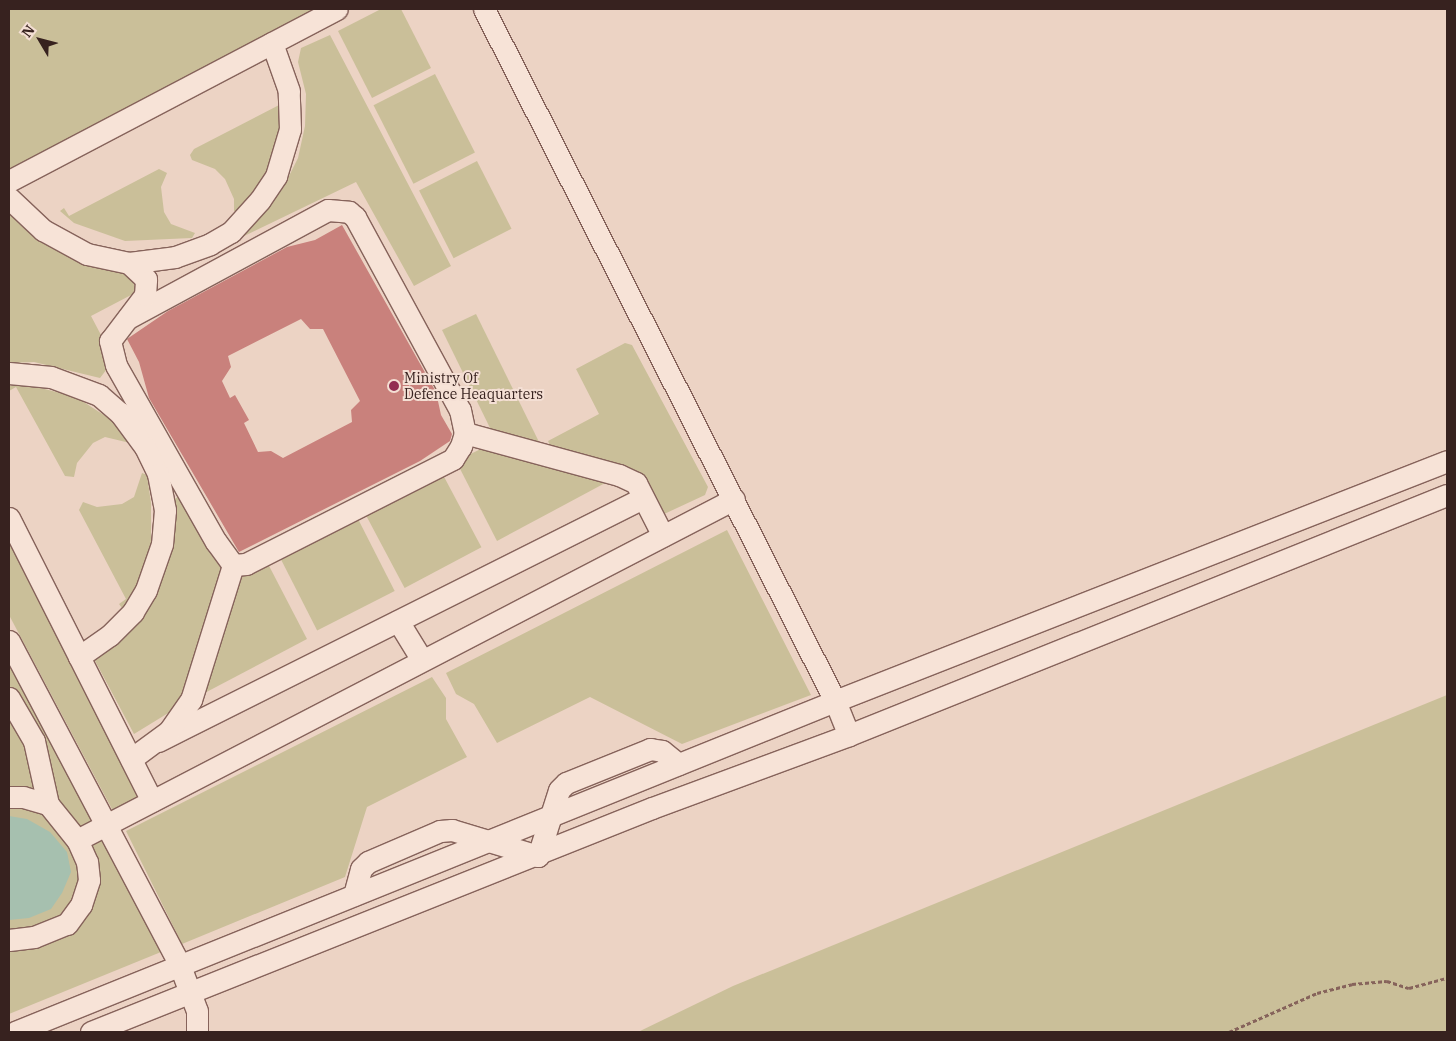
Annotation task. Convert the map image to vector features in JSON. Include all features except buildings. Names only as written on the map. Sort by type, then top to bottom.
[{"type":"street","points":[[9,181],[337,9]]},
{"type":"street","points":[[484,9],[734,499],[835,701],[849,735]]},
{"type":"street","points":[[9,198],[43,230],[88,254],[129,263],[175,257],[210,244],[231,232],[269,187],[286,150],[290,129],[289,91],[272,43]]},
{"type":"street","points":[[128,318],[328,210],[349,212],[355,217],[460,410],[465,433],[453,459],[246,564],[233,565]]},
{"type":"street","points":[[129,263],[146,279],[145,295],[110,341],[116,365],[216,542],[233,565]]},
{"type":"street","points":[[99,395],[116,365]]},
{"type":"street","points":[[9,373],[52,378],[99,395],[120,413],[145,447],[158,474],[165,510],[162,544],[146,590],[133,612],[110,635],[79,657]]},
{"type":"street","points":[[465,433],[619,475],[636,483],[663,536]]},
{"type":"street","points":[[15,1032],[835,701],[1447,461]]},
{"type":"street","points":[[91,1032],[538,856],[652,808],[849,735],[1447,495]]},
{"type":"street","points":[[131,759],[158,741],[644,498]]},
{"type":"street","points":[[77,840],[734,499]]},
{"type":"street","points":[[9,518],[152,801]]},
{"type":"street","points":[[158,741],[191,700],[233,565]]},
{"type":"street","points":[[398,621],[422,660]]},
{"type":"street","points":[[9,641],[180,966],[192,993],[197,1011],[197,1032]]},
{"type":"street","points":[[9,698],[34,741],[48,804],[77,840],[87,862],[89,880],[82,906],[66,924],[34,937],[9,940]]},
{"type":"street","points":[[9,797],[23,797],[48,804]]},
{"type":"street","points":[[538,856],[552,815]]},
{"type":"street","points":[[488,841],[538,856]]},
{"type":"path","points":[[1229,1032],[1317,993],[1352,984],[1387,981],[1409,988],[1447,978]]},
{"type":"shaded area","points":[[9,9],[317,9],[9,171]]},
{"type":"shaded area","points":[[381,9],[401,9],[431,68],[372,98],[338,31]]},
{"type":"shaded area","points":[[330,35],[451,266],[414,286],[356,182],[240,238],[239,233],[263,215],[283,188],[298,158],[305,126],[306,94],[298,62],[301,48]]},
{"type":"shaded area","points":[[435,74],[475,152],[413,184],[374,105]]},
{"type":"shaded area","points":[[283,103],[286,111],[264,180],[238,211],[234,211],[234,199],[225,179],[215,169],[192,160],[190,155],[194,149]]},
{"type":"shaded area","points":[[477,161],[512,229],[454,258],[419,191]]},
{"type":"shaded area","points":[[159,169],[167,173],[161,187],[164,212],[171,224],[195,233],[192,238],[125,241],[74,223],[60,211],[64,208],[69,216]]},
{"type":"shaded area","points":[[9,195],[129,272],[136,290],[133,294],[91,316],[111,354],[110,365],[100,378],[34,362],[9,363]]},
{"type":"shaded area","points":[[476,314],[541,446],[492,432],[442,330]]},
{"type":"shaded area","points":[[625,343],[632,345],[708,487],[705,495],[662,515],[638,472],[552,450],[548,441],[599,414],[576,369]]},
{"type":"shaded area","points":[[25,384],[76,397],[110,419],[131,437],[130,443],[105,437],[93,443],[77,463],[74,477],[65,476],[16,387],[9,391],[9,386]]},
{"type":"shaded area","points":[[487,446],[607,482],[497,541],[456,461]]},
{"type":"shaded area","points":[[142,473],[147,475],[151,503],[151,543],[134,594],[122,608],[119,604],[126,599],[79,510],[83,502],[97,507],[122,504],[134,497]]},
{"type":"shaded area","points":[[442,473],[481,547],[405,588],[365,514]]},
{"type":"shaded area","points":[[181,495],[224,574],[183,704],[134,734],[93,657],[133,623],[171,501]]},
{"type":"shaded area","points":[[357,517],[395,591],[317,630],[279,556]]},
{"type":"shaded area","points":[[727,530],[811,695],[682,744],[590,697],[497,743],[474,704],[456,694],[446,673]]},
{"type":"shaded area","points":[[9,535],[140,790],[140,801],[114,813],[9,615]]},
{"type":"shaded area","points":[[266,560],[307,639],[197,697],[236,577]]},
{"type":"shaded area","points":[[9,664],[161,952],[9,1014]]},
{"type":"shaded area","points":[[432,677],[446,698],[446,719],[467,757],[367,807],[345,877],[182,944],[126,831]]},
{"type":"shaded area","points":[[1447,695],[1447,1032],[638,1032],[733,986]]},
{"type":"shaded area","points":[[9,816],[27,819],[50,832],[67,852],[71,872],[62,893],[51,909],[29,918],[9,920]]},
{"type":"place","name":"Ministry Of Defence Heaquarters","points":[[394,386]]}]
